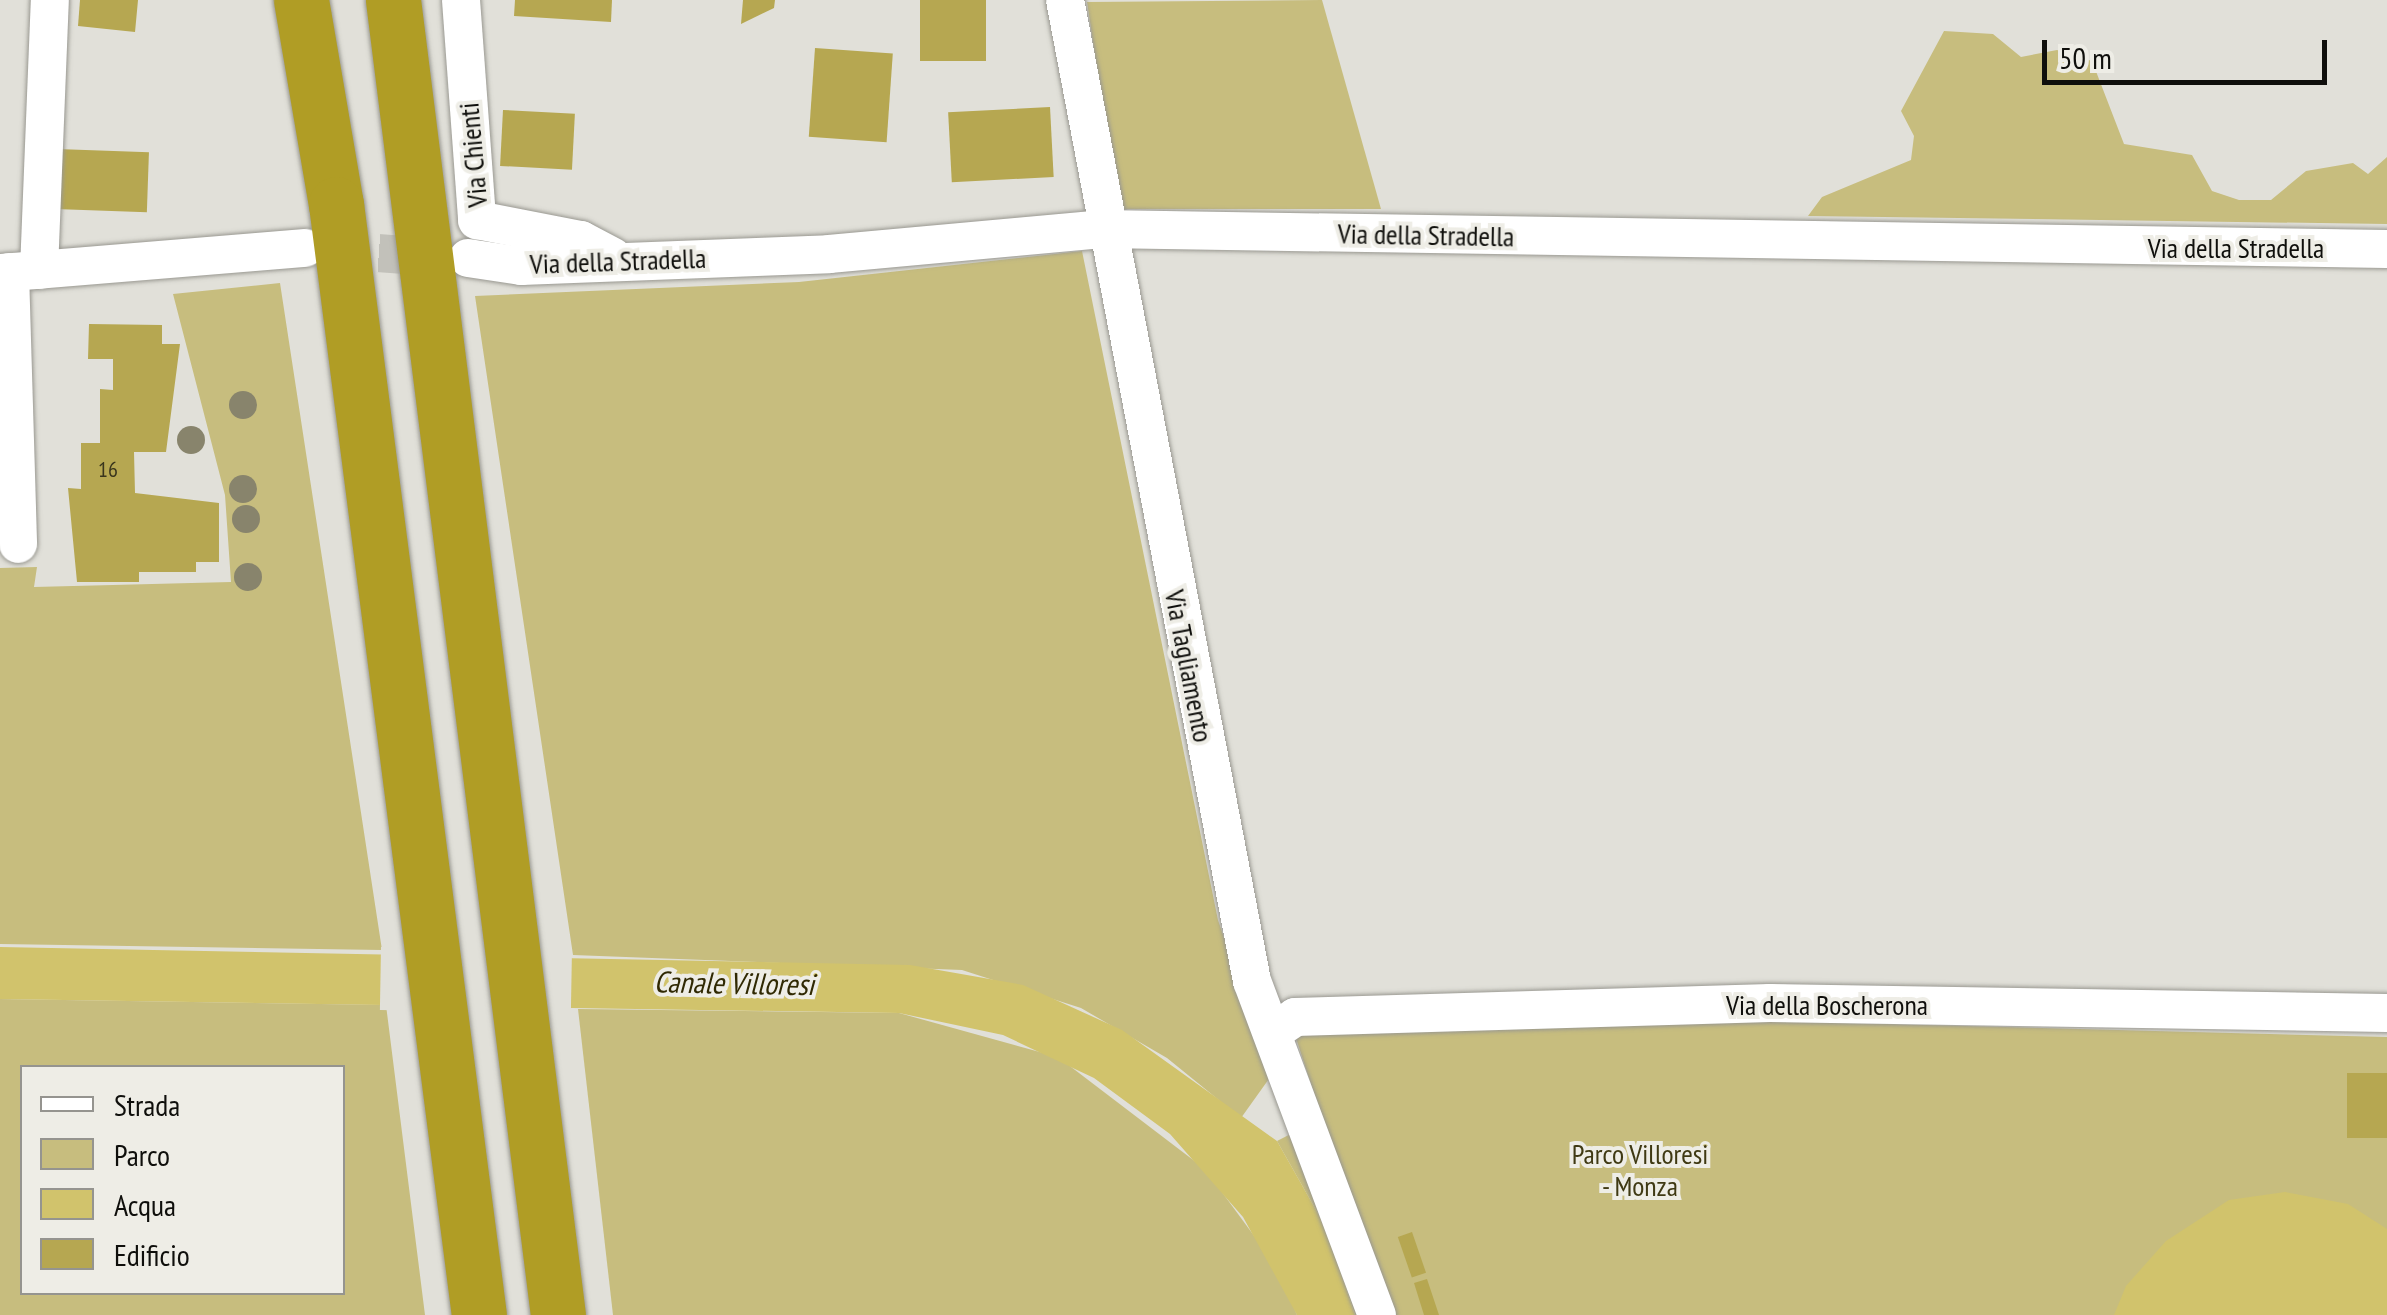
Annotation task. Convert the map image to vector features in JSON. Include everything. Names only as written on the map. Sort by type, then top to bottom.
[{"type":"highway","points":[[301,0],[336,204],[470,1301]]},
{"type":"highway","points":[[393,0],[558,1315]]},
{"type":"street","points":[[18,544],[16,271],[50,0]]},
{"type":"street","name":"Via Chienti","points":[[461,0],[477,220],[581,240],[620,260]]},
{"type":"street","name":"Via Tagliamento","points":[[1065,0],[1102,229],[1252,981],[1377,1315]]},
{"type":"street","name":"Via della Stradella","points":[[468,258],[521,266],[829,254],[1102,229],[2387,249]]},
{"type":"street","points":[[16,271],[305,248]]},
{"type":"street","name":"Via della Boscherona","points":[[1273,1032],[1296,1017],[1770,1002],[2387,1013]]},
{"type":"green space","points":[[1322,0],[1381,209],[1118,209],[1087,2]]},
{"type":"green space","points":[[1944,31],[1993,34],[2021,57],[2057,50],[2092,61],[2124,144],[2192,155],[2212,191],[2239,200],[2271,200],[2306,171],[2353,163],[2368,174],[2387,157],[2387,224],[1808,216],[1822,197],[1911,160],[1914,136],[1901,111]]},
{"type":"green space","points":[[1082,251],[1218,920],[1271,1076],[1241,1118],[1167,1058],[1081,1008],[962,970],[573,955],[475,296],[799,282]]},
{"type":"green space","points":[[280,283],[382,950],[0,944],[0,568],[37,567],[34,587],[231,582],[225,495],[173,294]]},
{"type":"green space","points":[[0,999],[386,1005],[425,1315],[0,1315]]},
{"type":"green space","points":[[578,1009],[899,1013],[1058,1057],[1205,1169],[1274,1263],[1297,1315],[613,1315]]},
{"type":"green space","name":"Parco Villoresi - Monza","points":[[1771,1021],[2387,1037],[2387,1315],[1355,1315],[1325,1226],[1277,1141],[1322,1118],[1294,1032]]},
{"type":"water","name":"Canale Villoresi","points":[[0,947],[910,965],[1023,985],[1122,1030],[1277,1141],[1325,1226],[1355,1315],[1297,1315],[1243,1217],[1170,1134],[1094,1078],[1003,1035],[899,1013],[0,999]]},
{"type":"water","points":[[2285,1192],[2348,1204],[2387,1229],[2387,1315],[2114,1315],[2126,1286],[2166,1241],[2229,1200]]},
{"type":"pier","points":[[381,947],[572,950],[571,1013],[380,1010]]},
{"type":"building","points":[[80,0],[138,0],[135,32],[78,26]]},
{"type":"building","points":[[515,0],[612,0],[611,22],[514,16]]},
{"type":"building","points":[[743,0],[775,0],[774,8],[741,24]]},
{"type":"building","points":[[920,0],[986,0],[986,61],[920,61]]},
{"type":"building","points":[[815,48],[893,53],[887,142],[809,137]]},
{"type":"building","points":[[1050,107],[1054,177],[952,182],[948,112]]},
{"type":"building","points":[[503,110],[575,114],[572,170],[500,166]]},
{"type":"building","points":[[57,149],[149,152],[147,212],[55,209]]},
{"type":"building","points":[[89,324],[162,325],[162,344],[180,344],[166,452],[134,452],[135,493],[219,503],[219,562],[196,562],[196,572],[139,572],[139,582],[77,582],[68,488],[81,489],[81,443],[100,443],[100,389],[113,390],[113,359],[88,359]]},
{"type":"building","points":[[2347,1073],[2387,1073],[2387,1138],[2347,1138]]},
{"type":"building","points":[[1412,1232],[1426,1273],[1412,1278],[1398,1237]]},
{"type":"building","points":[[1427,1279],[1439,1315],[1424,1315],[1414,1283]]},
{"type":"tunnel","points":[[322,249],[447,258]]}]
